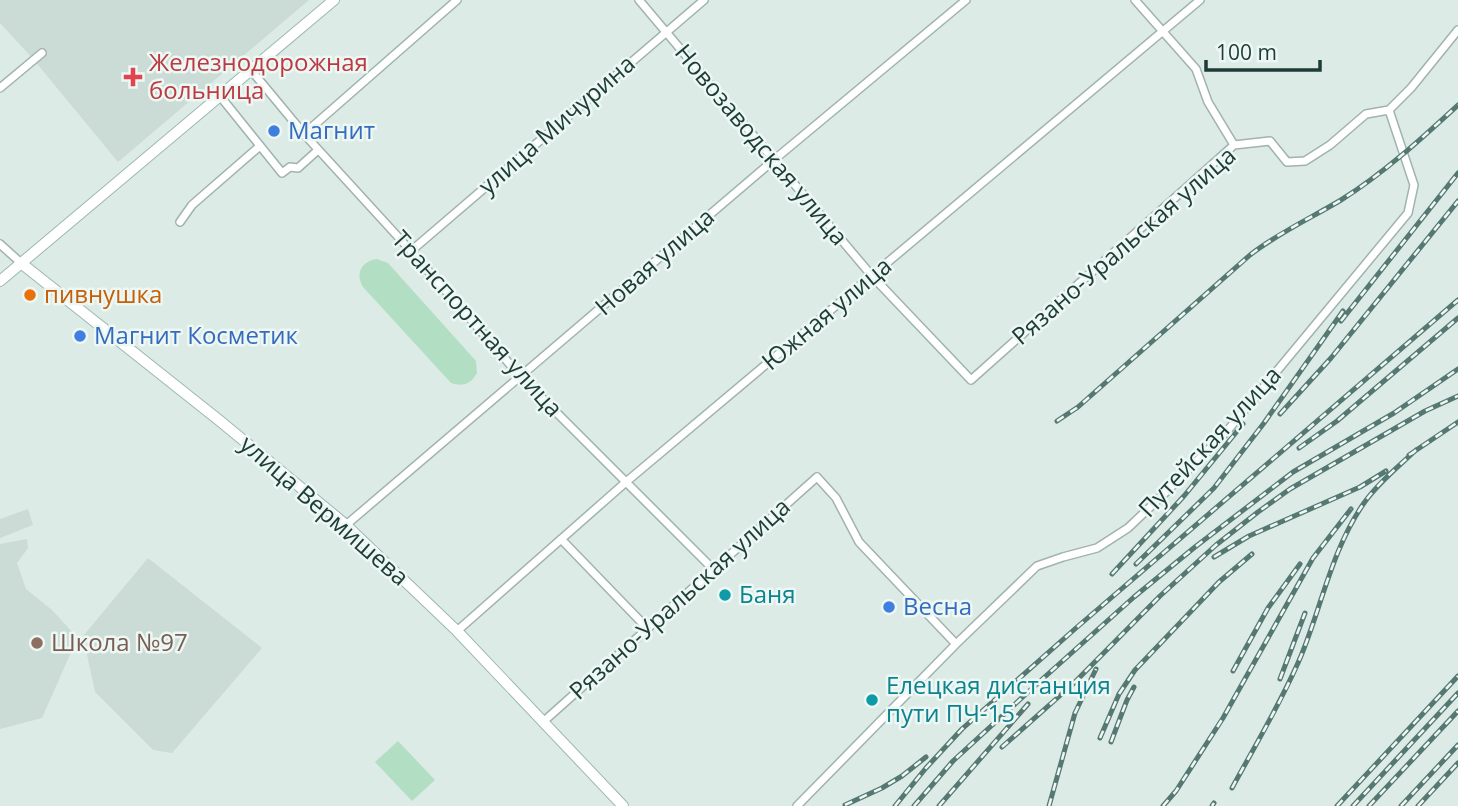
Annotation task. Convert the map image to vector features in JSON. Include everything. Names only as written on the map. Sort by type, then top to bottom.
[{"type":"street","points":[[0,281],[334,0]]},
{"type":"street","points":[[304,134],[457,0]]},
{"type":"street","name":"Новозаводская улица","points":[[639,0],[872,276],[971,380]]},
{"type":"street","name":"улица Мичурина","points":[[411,251],[704,0]]},
{"type":"street","name":"Новая улица","points":[[346,525],[966,0]]},
{"type":"street","points":[[1135,0],[1196,69],[1208,102],[1234,145]]},
{"type":"street","name":"Южная улица","points":[[457,631],[626,482],[1200,0]]},
{"type":"street","points":[[1389,110],[1411,88],[1458,30]]},
{"type":"street","points":[[0,88],[42,53]]},
{"type":"street","name":"Транспортная улица","points":[[251,70],[318,150],[521,377],[713,570]]},
{"type":"street","points":[[220,96],[282,173],[290,167],[298,168],[318,150]]},
{"type":"street","name":"Рязано-Уральская улица","points":[[971,380],[1234,145],[1270,141],[1287,162],[1304,161],[1330,145],[1366,114],[1389,110]]},
{"type":"street","name":"Путейская улица","points":[[797,806],[956,644],[1037,566],[1097,548],[1128,528],[1228,430],[1408,213],[1414,185],[1389,110]]},
{"type":"street","points":[[180,222],[192,205],[260,146]]},
{"type":"street","name":"улица Вермишева","points":[[0,244],[346,525],[457,631],[623,806]]},
{"type":"street","name":"Рязано-Уральская улица","points":[[544,722],[817,477],[836,498],[859,542],[956,644]]},
{"type":"street","points":[[561,539],[647,628]]},
{"type":"shaded area","name":"Железнодорожная больница","points":[[0,0],[309,0],[118,162],[0,23]]},
{"type":"shaded area","points":[[28,509],[33,525],[0,538],[0,519]]},
{"type":"shaded area","name":"Школа №97","points":[[27,539],[28,548],[17,563],[26,589],[52,610],[75,635],[72,650],[42,718],[0,729],[0,544]]},
{"type":"shaded area","points":[[148,558],[262,648],[172,753],[153,750],[95,692],[83,636]]},
{"type":"green space","points":[[377,259],[388,263],[476,361],[477,373],[472,380],[459,385],[451,383],[363,287],[360,273],[363,265]]},
{"type":"green space","points":[[398,741],[435,780],[412,801],[375,762]]},
{"type":"railway","points":[[1057,421],[1078,407],[1250,255],[1372,179],[1458,105]]},
{"type":"railway","points":[[1341,321],[1458,173]]},
{"type":"railway","points":[[1280,414],[1331,358],[1458,201]]},
{"type":"railway","points":[[895,806],[962,729],[1458,300]]},
{"type":"railway","points":[[1136,564],[1214,488],[1264,423],[1343,311]]},
{"type":"railway","points":[[1299,448],[1337,421],[1458,318]]},
{"type":"railway","points":[[914,806],[953,761],[1134,597],[1195,547],[1293,472],[1394,413],[1458,369]]},
{"type":"railway","points":[[1002,747],[1073,684],[1160,596],[1216,545],[1258,512],[1290,489],[1425,411],[1458,396]]},
{"type":"railway","points":[[1409,455],[1458,422]]},
{"type":"railway","points":[[1112,574],[1184,496],[1243,424]]},
{"type":"railway","points":[[1232,788],[1294,673],[1336,558],[1353,521],[1364,503],[1388,475],[1416,450]]},
{"type":"railway","points":[[1214,557],[1249,536],[1360,487],[1386,471]]},
{"type":"railway","points":[[1163,806],[1176,791],[1223,718],[1313,558],[1351,509]]},
{"type":"railway","points":[[1100,738],[1119,694],[1135,670],[1219,582],[1252,554]]},
{"type":"railway","points":[[1233,671],[1268,608],[1300,564]]},
{"type":"railway","points":[[1280,679],[1305,613]]},
{"type":"railway","points":[[1049,806],[1075,713],[1096,669]]},
{"type":"railway","points":[[1337,806],[1458,676]]},
{"type":"railway","points":[[1111,742],[1134,687]]},
{"type":"railway","points":[[1353,806],[1458,693]]},
{"type":"railway","points":[[939,806],[1028,704]]},
{"type":"railway","points":[[1369,806],[1458,711]]},
{"type":"railway","points":[[1401,806],[1458,745]]},
{"type":"railway","points":[[845,805],[882,788],[926,757]]},
{"type":"railway","points":[[1418,806],[1458,763]]},
{"type":"place","name":"Железнодорожная больница","points":[[133,77]]},
{"type":"place","name":"Магнит","points":[[274,131]]},
{"type":"place","name":"пивнушка","points":[[30,295]]},
{"type":"place","name":"Магнит Косметик","points":[[80,336]]},
{"type":"place","name":"Баня","points":[[725,595]]},
{"type":"place","name":"Весна","points":[[889,607]]},
{"type":"place","name":"Школа №97","points":[[37,643]]},
{"type":"place","name":"Елецкая дистанция пути ПЧ-15","points":[[872,700]]}]
